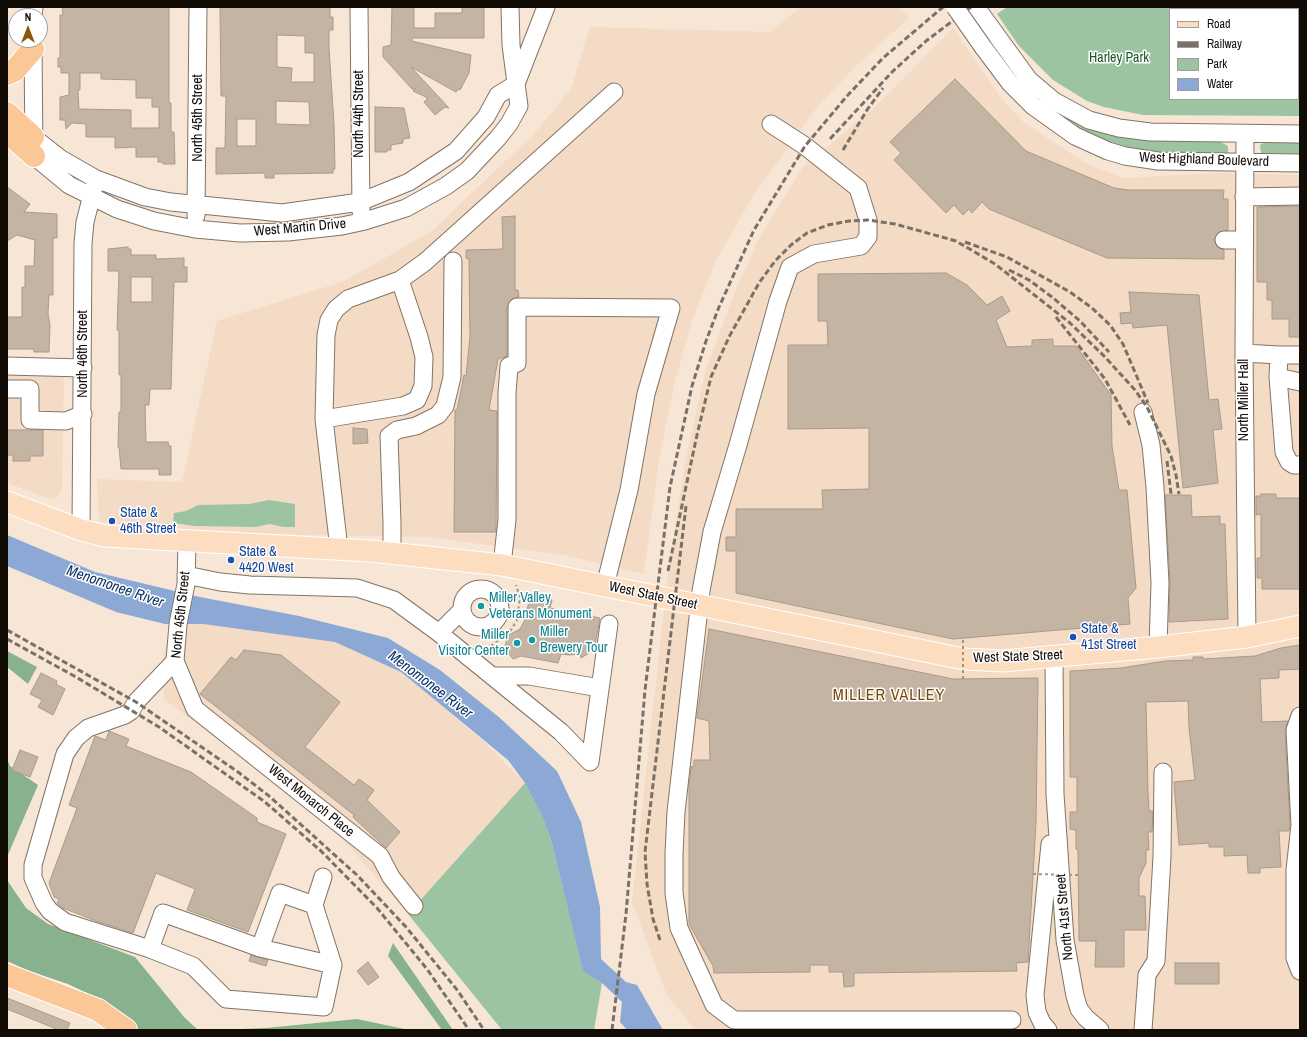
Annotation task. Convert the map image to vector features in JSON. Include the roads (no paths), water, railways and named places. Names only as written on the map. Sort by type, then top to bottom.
[{"type":"highway","points":[[7,74],[14,71],[30,48]]},
{"type":"highway","points":[[7,113],[34,147]]},
{"type":"highway","points":[[7,132],[34,147]]},
{"type":"highway","points":[[7,976],[98,1010],[126,1030]]},
{"type":"main road","name":"West State Street","points":[[7,502],[81,530],[105,536],[187,542],[339,549],[502,565],[964,659],[1003,661],[1158,647],[1247,637],[1300,626]]},
{"type":"street","name":"North 45th Street","points":[[195,228],[198,206],[198,7]]},
{"type":"street","name":"North 44th Street","points":[[359,7],[360,202],[362,222]]},
{"type":"street","points":[[510,7],[511,44],[516,84]]},
{"type":"street","name":"West Martin Drive","points":[[34,147],[68,185],[117,209],[154,221],[195,228],[240,233],[288,232],[342,226],[362,222],[406,208],[446,186],[467,171],[498,138],[519,106],[516,84],[546,7]]},
{"type":"street","name":"West Highland Boulevard","points":[[955,7],[1010,83],[1033,106],[1060,127],[1093,145],[1125,156],[1146,160],[1300,163]]},
{"type":"street","name":"West Highland Boulevard","points":[[976,7],[1018,67],[1041,91],[1063,107],[1089,120],[1134,130],[1245,134],[1300,134]]},
{"type":"street","points":[[33,48],[34,147]]},
{"type":"street","name":"West Martin Drive","points":[[34,147],[61,159],[96,179],[145,196],[198,206],[282,213],[360,202],[409,182],[456,151],[486,117],[498,96],[516,84]]},
{"type":"street","points":[[339,549],[324,419],[326,335],[329,320],[336,308],[348,299],[400,280],[425,262],[614,92]]},
{"type":"street","points":[[771,124],[805,146],[858,188],[868,220],[868,237],[861,246],[814,254],[790,267],[778,301],[711,535],[699,606],[676,812],[674,893],[679,928],[714,1005],[730,1025],[954,1025],[1012,1020]]},
{"type":"street","name":"North Miller Hall","points":[[1245,134],[1244,353],[1247,637]]},
{"type":"street","name":"North 46th Street","points":[[81,530],[83,244],[90,197],[96,179]]},
{"type":"street","points":[[1244,196],[1300,196]]},
{"type":"street","points":[[1224,240],[1244,240]]},
{"type":"street","points":[[392,553],[389,436],[397,430],[416,426],[438,415],[445,406],[452,377],[453,261]]},
{"type":"street","points":[[324,419],[403,406],[417,400],[423,386],[424,357],[400,280]]},
{"type":"street","points":[[502,565],[506,520],[506,421],[509,366],[517,363],[517,306],[671,308],[646,394],[628,490],[605,586]]},
{"type":"street","points":[[1244,353],[1300,356]]},
{"type":"street","points":[[1278,355],[1278,377],[1284,452],[1289,462],[1294,466],[1300,465]]},
{"type":"street","points":[[7,366],[83,368]]},
{"type":"street","points":[[1278,377],[1300,382]]},
{"type":"street","points":[[7,389],[30,389],[30,420],[66,421],[83,414]]},
{"type":"street","points":[[1143,412],[1151,445],[1155,487],[1160,583],[1158,647]]},
{"type":"street","name":"North 45th Street","points":[[187,542],[186,579],[178,624],[175,661],[195,709]]},
{"type":"street","points":[[481,563],[483,589]]},
{"type":"street","points":[[186,579],[250,585],[357,588],[394,600],[439,633],[561,732],[590,762],[609,624]]},
{"type":"street","points":[[477,589],[483,589],[494,595],[500,606],[496,619],[492,624],[486,627],[473,626],[467,622],[462,610],[462,604],[467,595],[477,589]]},
{"type":"street","points":[[439,633],[462,610]]},
{"type":"street","name":"North 41st Street","points":[[1054,657],[1055,794],[1065,940],[1074,996],[1079,1009],[1086,1018],[1100,1030]]},
{"type":"street","points":[[175,661],[125,715],[88,728],[76,738],[66,754],[33,865],[33,878],[44,904],[50,911],[65,922],[150,949],[193,966],[226,999],[324,1007],[333,965],[314,905],[323,877]]},
{"type":"street","points":[[492,676],[529,676],[600,688]]},
{"type":"street","name":"West Monarch Place","points":[[195,709],[380,856],[391,877],[414,906]]},
{"type":"street","points":[[1300,716],[1295,730],[1300,824],[1295,870],[1295,958],[1300,971]]},
{"type":"street","points":[[1143,1030],[1147,975],[1156,961],[1162,856],[1163,772]]},
{"type":"street","name":"North 41st Street","points":[[1048,1030],[1042,1023],[1037,1012],[1035,995],[1055,794]]},
{"type":"street","points":[[260,948],[280,893],[314,905]]},
{"type":"street","points":[[150,949],[163,913],[260,948],[333,965]]},
{"type":"water","name":"Menomonee River","points":[[7,535],[95,572],[200,597],[299,616],[388,638],[440,670],[500,718],[557,771],[581,822],[600,907],[601,959],[626,982],[637,985],[663,1030],[627,1030],[620,1022],[622,1002],[602,983],[583,971],[551,840],[542,816],[525,783],[508,760],[401,672],[335,642],[203,624],[165,624],[116,612],[7,566]]},
{"type":"railway","points":[[612,1030],[626,914],[645,690],[670,487],[692,386],[706,341],[719,307],[754,230],[805,146],[847,96],[883,58],[943,7]]},
{"type":"railway","points":[[830,139],[892,72],[926,41],[971,7]]},
{"type":"railway","points":[[843,150],[867,110],[883,88]]},
{"type":"railway","points":[[668,571],[711,377],[729,337],[759,283],[775,261],[791,245],[807,233],[828,225],[849,221],[868,220],[895,224],[956,241],[995,264],[1070,323],[1105,357],[1135,390],[1147,407],[1171,456],[1179,494]]},
{"type":"railway","points":[[965,242],[1007,257],[1070,292],[1092,308],[1110,325],[1123,344],[1148,403]]},
{"type":"railway","points":[[1009,270],[1029,280],[1052,297],[1080,321],[1109,352]]},
{"type":"railway","points":[[1056,317],[1105,379],[1130,425]]},
{"type":"railway","points":[[1167,461],[1171,494]]},
{"type":"railway","points":[[660,940],[653,919],[647,884],[645,852],[686,506]]},
{"type":"railway","points":[[7,630],[136,702],[238,772],[269,796],[357,875],[406,927],[458,991],[484,1030]]},
{"type":"railway","points":[[7,639],[76,677],[159,727],[265,802],[321,851],[377,908],[427,969],[469,1030]]},
{"type":"place","name":"State & 46th Street","points":[[112,521]]},
{"type":"place","name":"State & 4420 West","points":[[231,560]]},
{"type":"place","name":"Miller Valley Veterans Monument","points":[[481,606]]},
{"type":"place","name":"State & 41st Street","points":[[1073,637]]},
{"type":"place","name":"Miller Brewery Tour","points":[[532,640]]},
{"type":"place","name":"Miller Visitor Center","points":[[517,643]]},
{"type":"district","name":"MILLER VALLEY","points":[[889,696]]},
{"type":"park label","name":"Harley Park","points":[[1119,58]]}]
